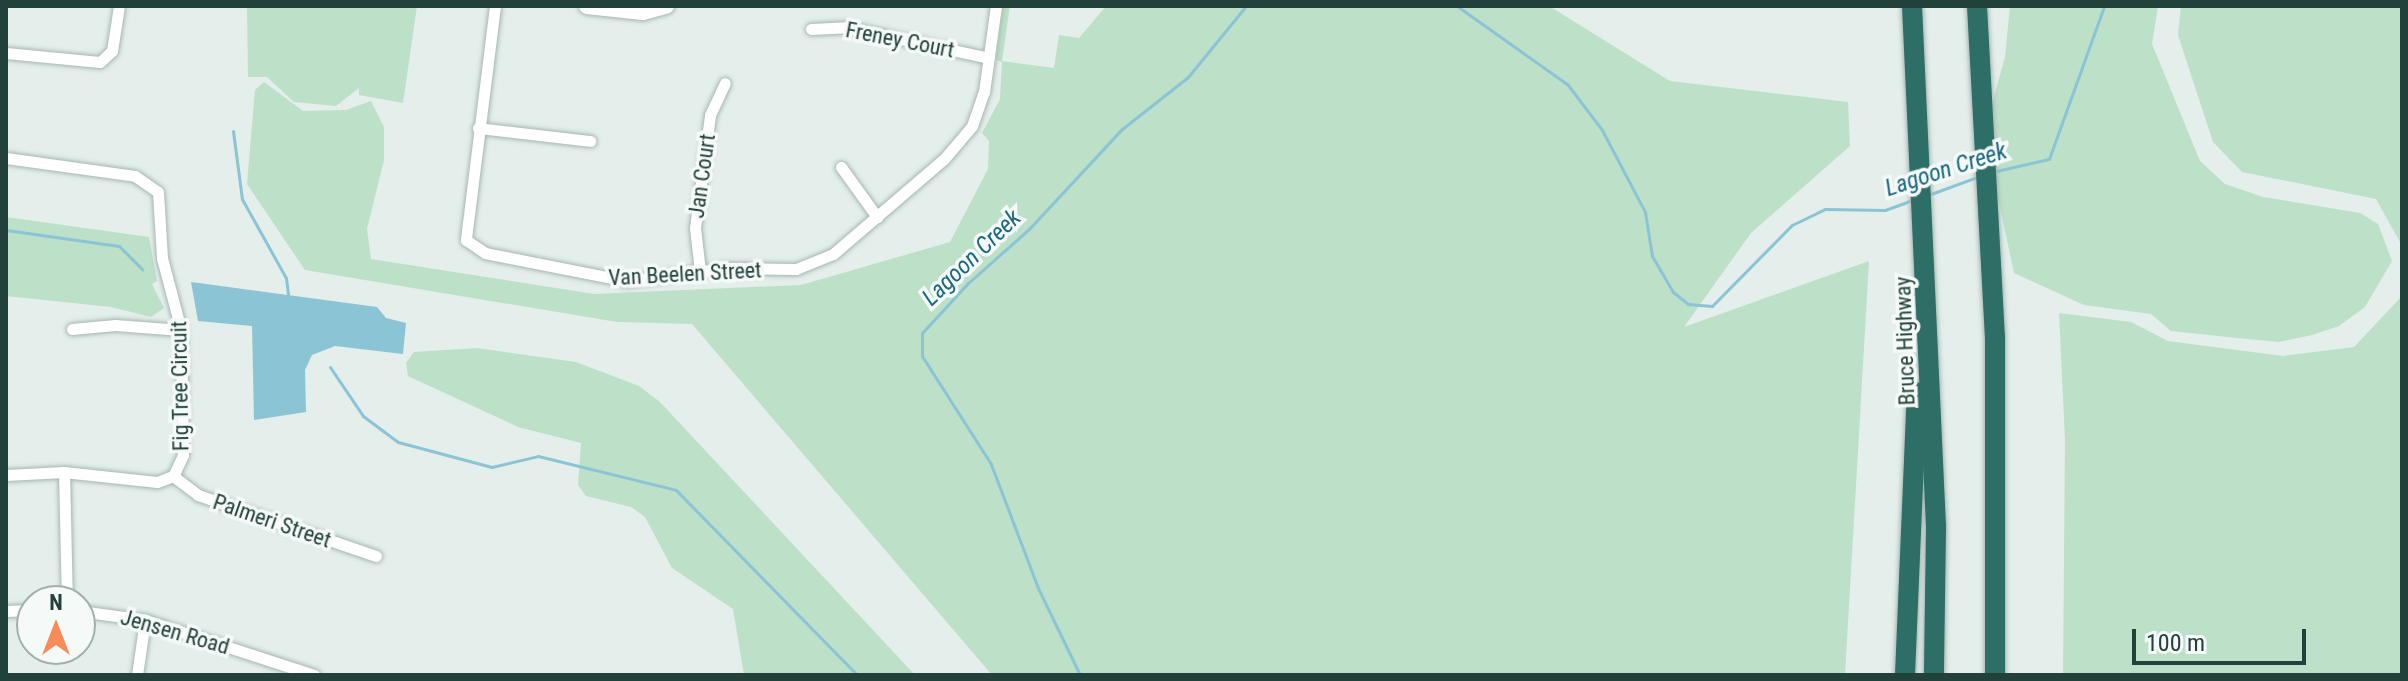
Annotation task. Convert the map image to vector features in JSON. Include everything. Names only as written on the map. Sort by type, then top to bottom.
[{"type":"highway","name":"Bruce Highway","points":[[1912,6],[1936,527],[1934,675]]},
{"type":"highway","points":[[1977,6],[1998,424],[1995,675]]},
{"type":"highway","points":[[1905,675],[1917,476],[1916,321],[1925,245]]},
{"type":"street","points":[[6,53],[100,62],[112,51],[119,6]]},
{"type":"street","name":"Van Beelen Street","points":[[495,6],[464,227],[473,249],[592,278],[647,280],[700,271],[796,269],[813,263],[877,217],[961,142],[979,110],[996,6]]},
{"type":"street","points":[[587,6],[643,12],[666,6]]},
{"type":"street","name":"Freney Court","points":[[811,29],[846,27],[989,58]]},
{"type":"street","name":"Jan Court","points":[[700,271],[695,228],[710,115],[725,83]]},
{"type":"street","points":[[478,128],[590,141]]},
{"type":"street","name":"Fig Tree Circuit","points":[[6,158],[149,181],[160,199],[160,247],[181,330],[183,455],[173,476],[151,482],[64,472],[6,475]]},
{"type":"street","points":[[841,167],[877,217]]},
{"type":"street","points":[[72,329],[115,325],[181,330]]},
{"type":"street","points":[[64,472],[67,585]]},
{"type":"street","name":"Palmeri Street","points":[[173,476],[198,495],[376,556]]},
{"type":"street","name":"Jensen Road","points":[[96,613],[145,620],[314,675]]},
{"type":"street","points":[[137,675],[145,620]]},
{"type":"green space","points":[[247,6],[417,6],[403,103],[359,95],[359,88],[336,106],[294,102],[267,77],[248,77]]},
{"type":"green space","points":[[1003,6],[1010,6],[1002,61],[1054,68],[1059,35],[1079,38],[1106,6],[1549,6],[1670,81],[1848,102],[1850,146],[1751,233],[1684,327],[1869,261],[1845,675],[992,675],[692,324],[617,322],[305,270],[247,184],[255,90],[264,82],[303,111],[346,110],[371,101],[384,127],[384,160],[367,229],[371,259],[594,294],[801,285],[950,242],[988,169],[989,141],[982,133],[1000,99],[1002,62],[996,60]]},
{"type":"green space","points":[[2010,6],[2158,6],[2152,44],[2200,161],[2225,184],[2263,197],[2360,213],[2378,224],[2392,261],[2365,307],[2339,326],[2312,335],[2279,342],[2247,339],[2171,331],[2151,314],[2084,305],[2014,273],[1996,189],[1991,107],[2005,57]]},
{"type":"green space","points":[[2181,6],[2402,6],[2402,675],[2063,675],[2065,440],[2059,313],[2131,322],[2168,341],[2283,356],[2354,347],[2401,297],[2400,242],[2376,199],[2242,172],[2213,142],[2178,35]]},
{"type":"green space","points":[[6,217],[149,237],[157,281],[152,284],[164,308],[151,317],[111,307],[6,296]]},
{"type":"green space","points":[[477,348],[576,362],[639,386],[660,402],[915,675],[744,675],[733,609],[672,568],[645,517],[631,507],[586,496],[578,485],[581,443],[518,427],[408,376],[406,363],[414,352]]},
{"type":"water","points":[[191,282],[377,307],[386,318],[406,323],[403,354],[335,346],[312,355],[305,370],[306,412],[254,420],[252,326],[198,321]]},
{"type":"waterway","name":"Lagoon Creek","points":[[1080,675],[1038,588],[991,464],[922,356],[922,333],[967,284],[1029,229],[1122,129],[1188,77],[1246,6]]},
{"type":"waterway","name":"Lagoon Creek","points":[[1457,6],[1568,85],[1602,130],[1645,212],[1652,256],[1673,292],[1688,304],[1712,306],[1792,225],[1825,209],[1885,210],[1913,200]]},
{"type":"waterway","name":"Lagoon Creek","points":[[1996,171],[2049,159],[2104,6]]},
{"type":"waterway","points":[[233,131],[242,199],[286,278],[288,295]]},
{"type":"waterway","name":"Lagoon Creek","points":[[1928,195],[1977,177]]},
{"type":"waterway","points":[[6,230],[119,246],[142,269]]},
{"type":"waterway","points":[[330,367],[363,416],[398,442],[492,467],[538,456],[676,490],[857,675]]}]
